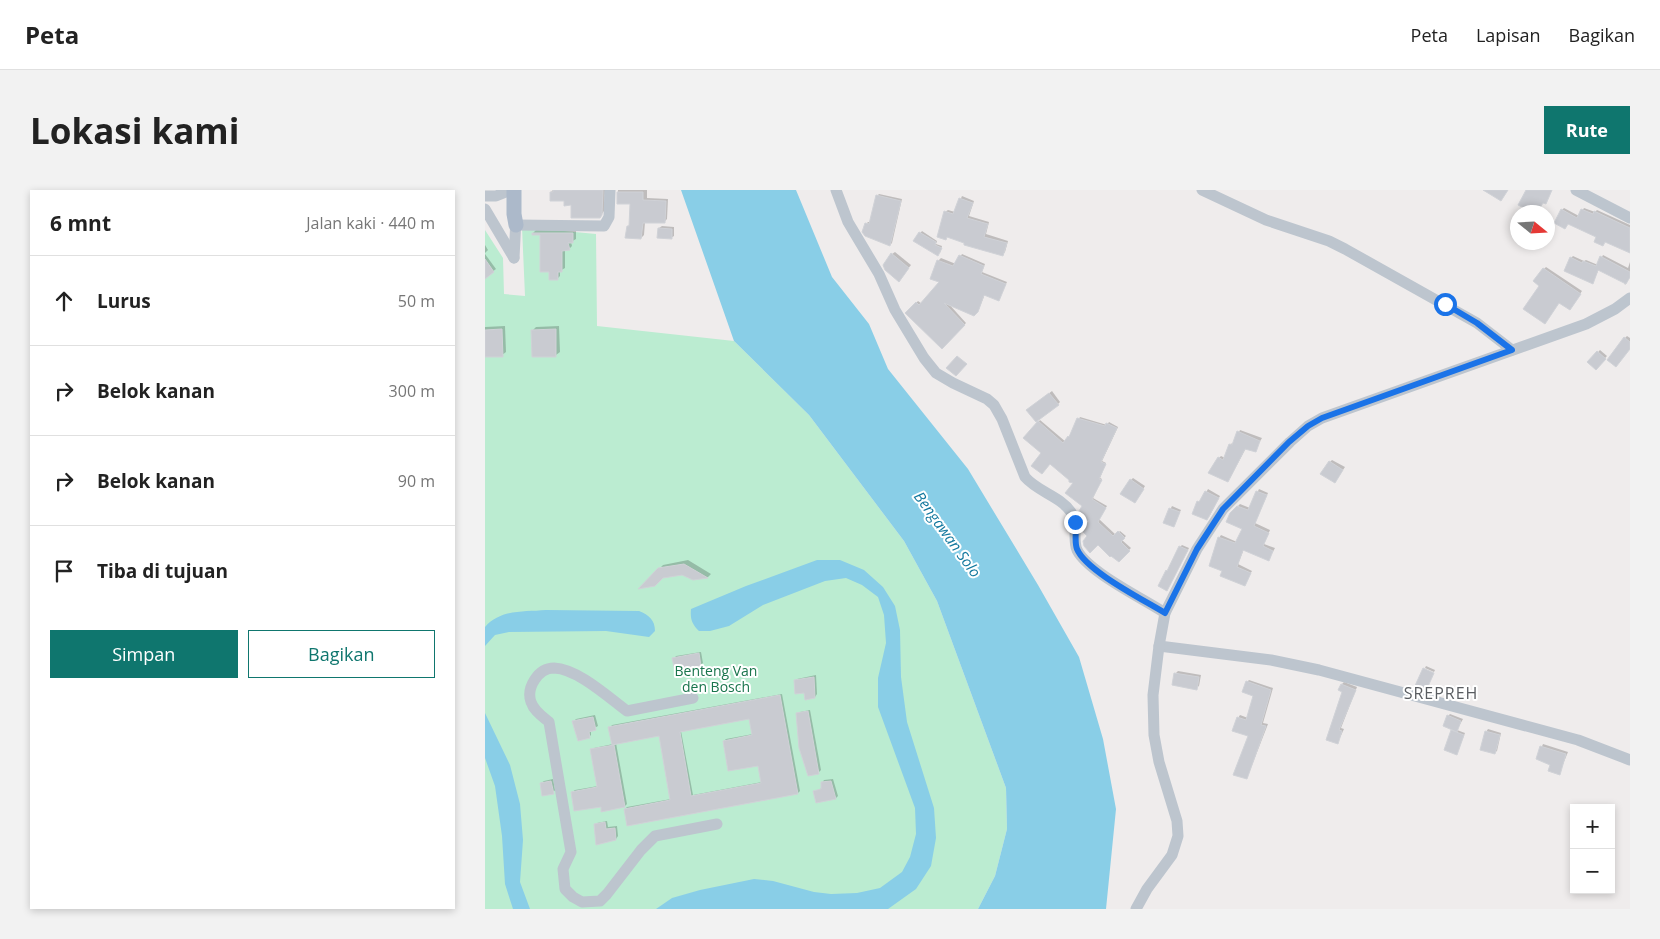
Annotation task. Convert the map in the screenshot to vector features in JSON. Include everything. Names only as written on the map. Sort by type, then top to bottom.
[{"type":"main road","points":[[513,190],[514,214],[517,225]]},
{"type":"street","points":[[485,196],[496,196],[513,190]]},
{"type":"street","points":[[485,209],[514,258],[517,225],[604,226],[609,217],[610,190]]},
{"type":"street","points":[[836,190],[847,222],[879,274],[895,310],[924,358],[936,373],[953,384],[987,399],[993,405],[1002,419],[1025,477],[1031,484],[1065,505],[1072,513],[1076,529],[1076,548],[1080,554],[1104,576],[1165,613]]},
{"type":"street","points":[[1202,190],[1266,220],[1329,241],[1345,249],[1477,323],[1512,350]]},
{"type":"street","points":[[1576,190],[1630,218]]},
{"type":"street","points":[[1136,909],[1147,889],[1172,854],[1178,836],[1177,821],[1159,762],[1155,735],[1153,695],[1165,613],[1197,549],[1223,509],[1308,426],[1322,418],[1586,324],[1630,298]]},
{"type":"street","points":[[1159,646],[1271,660],[1319,670],[1578,740],[1630,760]]},
{"type":"street","points":[[693,698],[627,711],[583,679],[567,671],[554,668],[545,670],[536,677],[531,689],[531,701],[537,712],[549,722],[571,852],[563,869],[565,889],[573,897],[583,902],[600,901],[641,850],[655,836],[717,824]]},
{"type":"green space","name":"Benteng Van den Bosch","points":[[522,227],[596,234],[597,326],[734,341],[809,415],[904,541],[937,601],[1006,788],[1007,829],[995,876],[978,909],[485,909],[485,230],[503,258],[504,294],[525,296]]},
{"type":"water","name":"Bengawan Solo","points":[[681,190],[796,190],[832,277],[869,324],[888,369],[968,469],[1038,585],[1079,657],[1103,739],[1116,809],[1106,909],[978,909],[995,876],[1007,829],[1006,788],[937,601],[904,541],[809,415],[734,341]]},
{"type":"water","points":[[817,560],[840,560],[864,570],[883,587],[895,606],[900,630],[901,677],[907,722],[934,808],[936,838],[931,866],[916,889],[888,909],[656,909],[672,898],[754,879],[773,881],[814,892],[831,894],[857,893],[880,888],[902,872],[910,857],[916,834],[915,808],[878,707],[878,678],[886,643],[884,615],[878,597],[862,585],[846,578],[825,581],[763,605],[729,626],[710,631],[699,631],[692,621],[691,609],[746,586]]},
{"type":"water","points":[[546,610],[639,611],[651,618],[655,631],[649,637],[606,631],[509,632],[495,635],[485,646],[485,627],[491,621],[513,612]]},
{"type":"water","points":[[485,713],[510,765],[520,804],[523,840],[520,882],[530,909],[513,909],[505,884],[502,836],[495,786],[485,758]]},
{"type":"building","points":[[553,190],[603,190],[602,215],[600,218],[571,218],[571,205],[564,206],[564,201],[550,201],[550,192],[553,192]]},
{"type":"building","points":[[1483,190],[1508,190],[1501,201]]},
{"type":"building","points":[[1526,190],[1552,190],[1546,204],[1518,205]]},
{"type":"building","points":[[617,192],[643,192],[643,200],[666,201],[665,223],[643,223],[641,239],[625,238],[627,226],[629,226],[630,204],[617,204]]},
{"type":"building","points":[[876,195],[901,201],[890,246],[865,236],[862,232],[865,223],[869,224]]},
{"type":"building","points":[[959,198],[973,203],[967,218],[988,224],[984,237],[1007,243],[1003,256],[964,245],[964,243],[947,237],[946,240],[937,237],[944,211],[953,214]]},
{"type":"building","points":[[1561,209],[1577,218],[1581,209],[1593,214],[1594,211],[1630,228],[1630,253],[1605,242],[1603,246],[1594,242],[1596,237],[1568,224],[1565,229],[1555,224]]},
{"type":"building","points":[[658,228],[672,229],[672,239],[657,238]]},
{"type":"building","points":[[919,232],[936,242],[935,245],[942,248],[938,256],[913,241]]},
{"type":"building","points":[[532,233],[573,233],[573,243],[568,243],[570,250],[562,251],[562,272],[558,272],[558,280],[549,280],[549,272],[540,272],[540,235],[532,235]]},
{"type":"building","points":[[891,253],[909,268],[899,282],[885,270],[883,265]]},
{"type":"building","points":[[959,255],[984,266],[981,274],[1006,284],[999,301],[984,295],[978,312],[974,316],[944,303],[965,325],[942,349],[905,313],[916,302],[919,305],[939,282],[930,279],[937,260],[953,266]]},
{"type":"building","points":[[1600,256],[1630,272],[1630,277],[1626,284],[1598,270],[1593,284],[1564,271],[1570,257],[1582,263],[1583,261],[1596,266]]},
{"type":"building","points":[[485,259],[494,272],[485,279]]},
{"type":"building","points":[[1543,268],[1581,294],[1570,310],[1559,303],[1545,324],[1523,309],[1539,286],[1533,281]]},
{"type":"building","points":[[502,329],[503,357],[485,357],[485,330]]},
{"type":"building","points":[[556,329],[556,357],[532,357],[531,330]]},
{"type":"building","points":[[1624,337],[1630,342],[1630,349],[1616,367],[1607,360]]},
{"type":"building","points":[[1597,351],[1606,359],[1596,370],[1587,362]]},
{"type":"building","points":[[957,356],[967,364],[956,376],[946,368]]},
{"type":"building","points":[[1049,393],[1059,405],[1036,422],[1026,410]]},
{"type":"building","points":[[1077,418],[1105,426],[1106,423],[1117,428],[1101,462],[1106,464],[1099,479],[1102,480],[1092,499],[1106,508],[1098,522],[1113,536],[1118,531],[1125,538],[1121,542],[1130,551],[1119,562],[1110,557],[1098,545],[1090,553],[1084,546],[1083,541],[1087,536],[1083,529],[1089,521],[1081,517],[1079,511],[1082,506],[1065,493],[1073,483],[1069,482],[1050,464],[1042,474],[1031,466],[1041,453],[1023,438],[1038,421],[1063,443],[1069,437]]},
{"type":"building","points":[[1237,431],[1260,441],[1256,452],[1245,449],[1228,482],[1208,473],[1218,457],[1223,460],[1229,444],[1232,445]]},
{"type":"building","points":[[1329,461],[1343,470],[1335,483],[1320,474]]},
{"type":"building","points":[[1130,479],[1144,489],[1135,503],[1120,494]]},
{"type":"building","points":[[1205,491],[1219,498],[1207,520],[1192,514],[1197,501],[1199,502]]},
{"type":"building","points":[[1256,491],[1267,495],[1254,526],[1269,533],[1263,546],[1273,551],[1269,561],[1243,550],[1237,567],[1251,573],[1245,586],[1220,576],[1222,571],[1209,566],[1218,537],[1235,543],[1242,529],[1226,522],[1230,513],[1237,506],[1248,510]]},
{"type":"building","points":[[1169,508],[1180,512],[1174,527],[1163,523]]},
{"type":"building","points":[[1179,546],[1188,550],[1167,591],[1158,586]]},
{"type":"building","points":[[684,564],[708,578],[693,580],[682,575],[663,578],[655,586],[638,589],[658,568]]},
{"type":"building","points":[[699,653],[701,666],[675,671],[672,658]]},
{"type":"building","points":[[1423,668],[1434,673],[1426,691],[1414,688]]},
{"type":"building","points":[[1174,673],[1199,677],[1197,690],[1172,685]]},
{"type":"building","points":[[814,677],[815,698],[805,700],[804,693],[795,694],[794,680]]},
{"type":"building","points":[[1246,681],[1271,690],[1261,725],[1266,726],[1247,779],[1233,775],[1248,736],[1232,731],[1237,717],[1246,720],[1253,696],[1242,692]]},
{"type":"building","points":[[1341,684],[1356,690],[1339,730],[1342,731],[1338,744],[1326,740],[1342,692],[1338,690]]},
{"type":"building","points":[[780,695],[798,794],[627,826],[624,809],[670,800],[659,736],[612,745],[608,727]],"holes":[[[749,719],[752,735],[723,741],[728,771],[758,766],[761,783],[691,796],[680,732]]]},
{"type":"building","points":[[808,711],[819,774],[808,776],[799,748],[796,713]]},
{"type":"building","points":[[1447,715],[1461,721],[1457,732],[1443,726]]},
{"type":"building","points":[[593,717],[596,730],[589,732],[590,738],[578,741],[572,721]]},
{"type":"building","points":[[1451,730],[1464,735],[1457,755],[1444,750]]},
{"type":"building","points":[[1485,731],[1500,735],[1495,754],[1480,750]]},
{"type":"building","points":[[614,745],[625,807],[601,812],[601,807],[574,811],[571,792],[597,787],[590,749]]},
{"type":"building","points":[[1540,746],[1566,754],[1560,775],[1548,771],[1550,765],[1536,759]]},
{"type":"building","points":[[551,781],[554,794],[542,796],[540,783]]},
{"type":"building","points":[[831,781],[836,799],[816,803],[813,791],[821,789],[821,782]]},
{"type":"building","points":[[605,822],[606,829],[615,828],[616,840],[596,845],[594,824]]},
{"type":"district","name":"SREPREH","points":[[1441,693]]},
{"type":"route","points":[[1075,522],[1076,548],[1088,563],[1104,576],[1165,613],[1197,549],[1223,509],[1289,442],[1308,426],[1322,418],[1512,350],[1477,323],[1445,304]]}]
